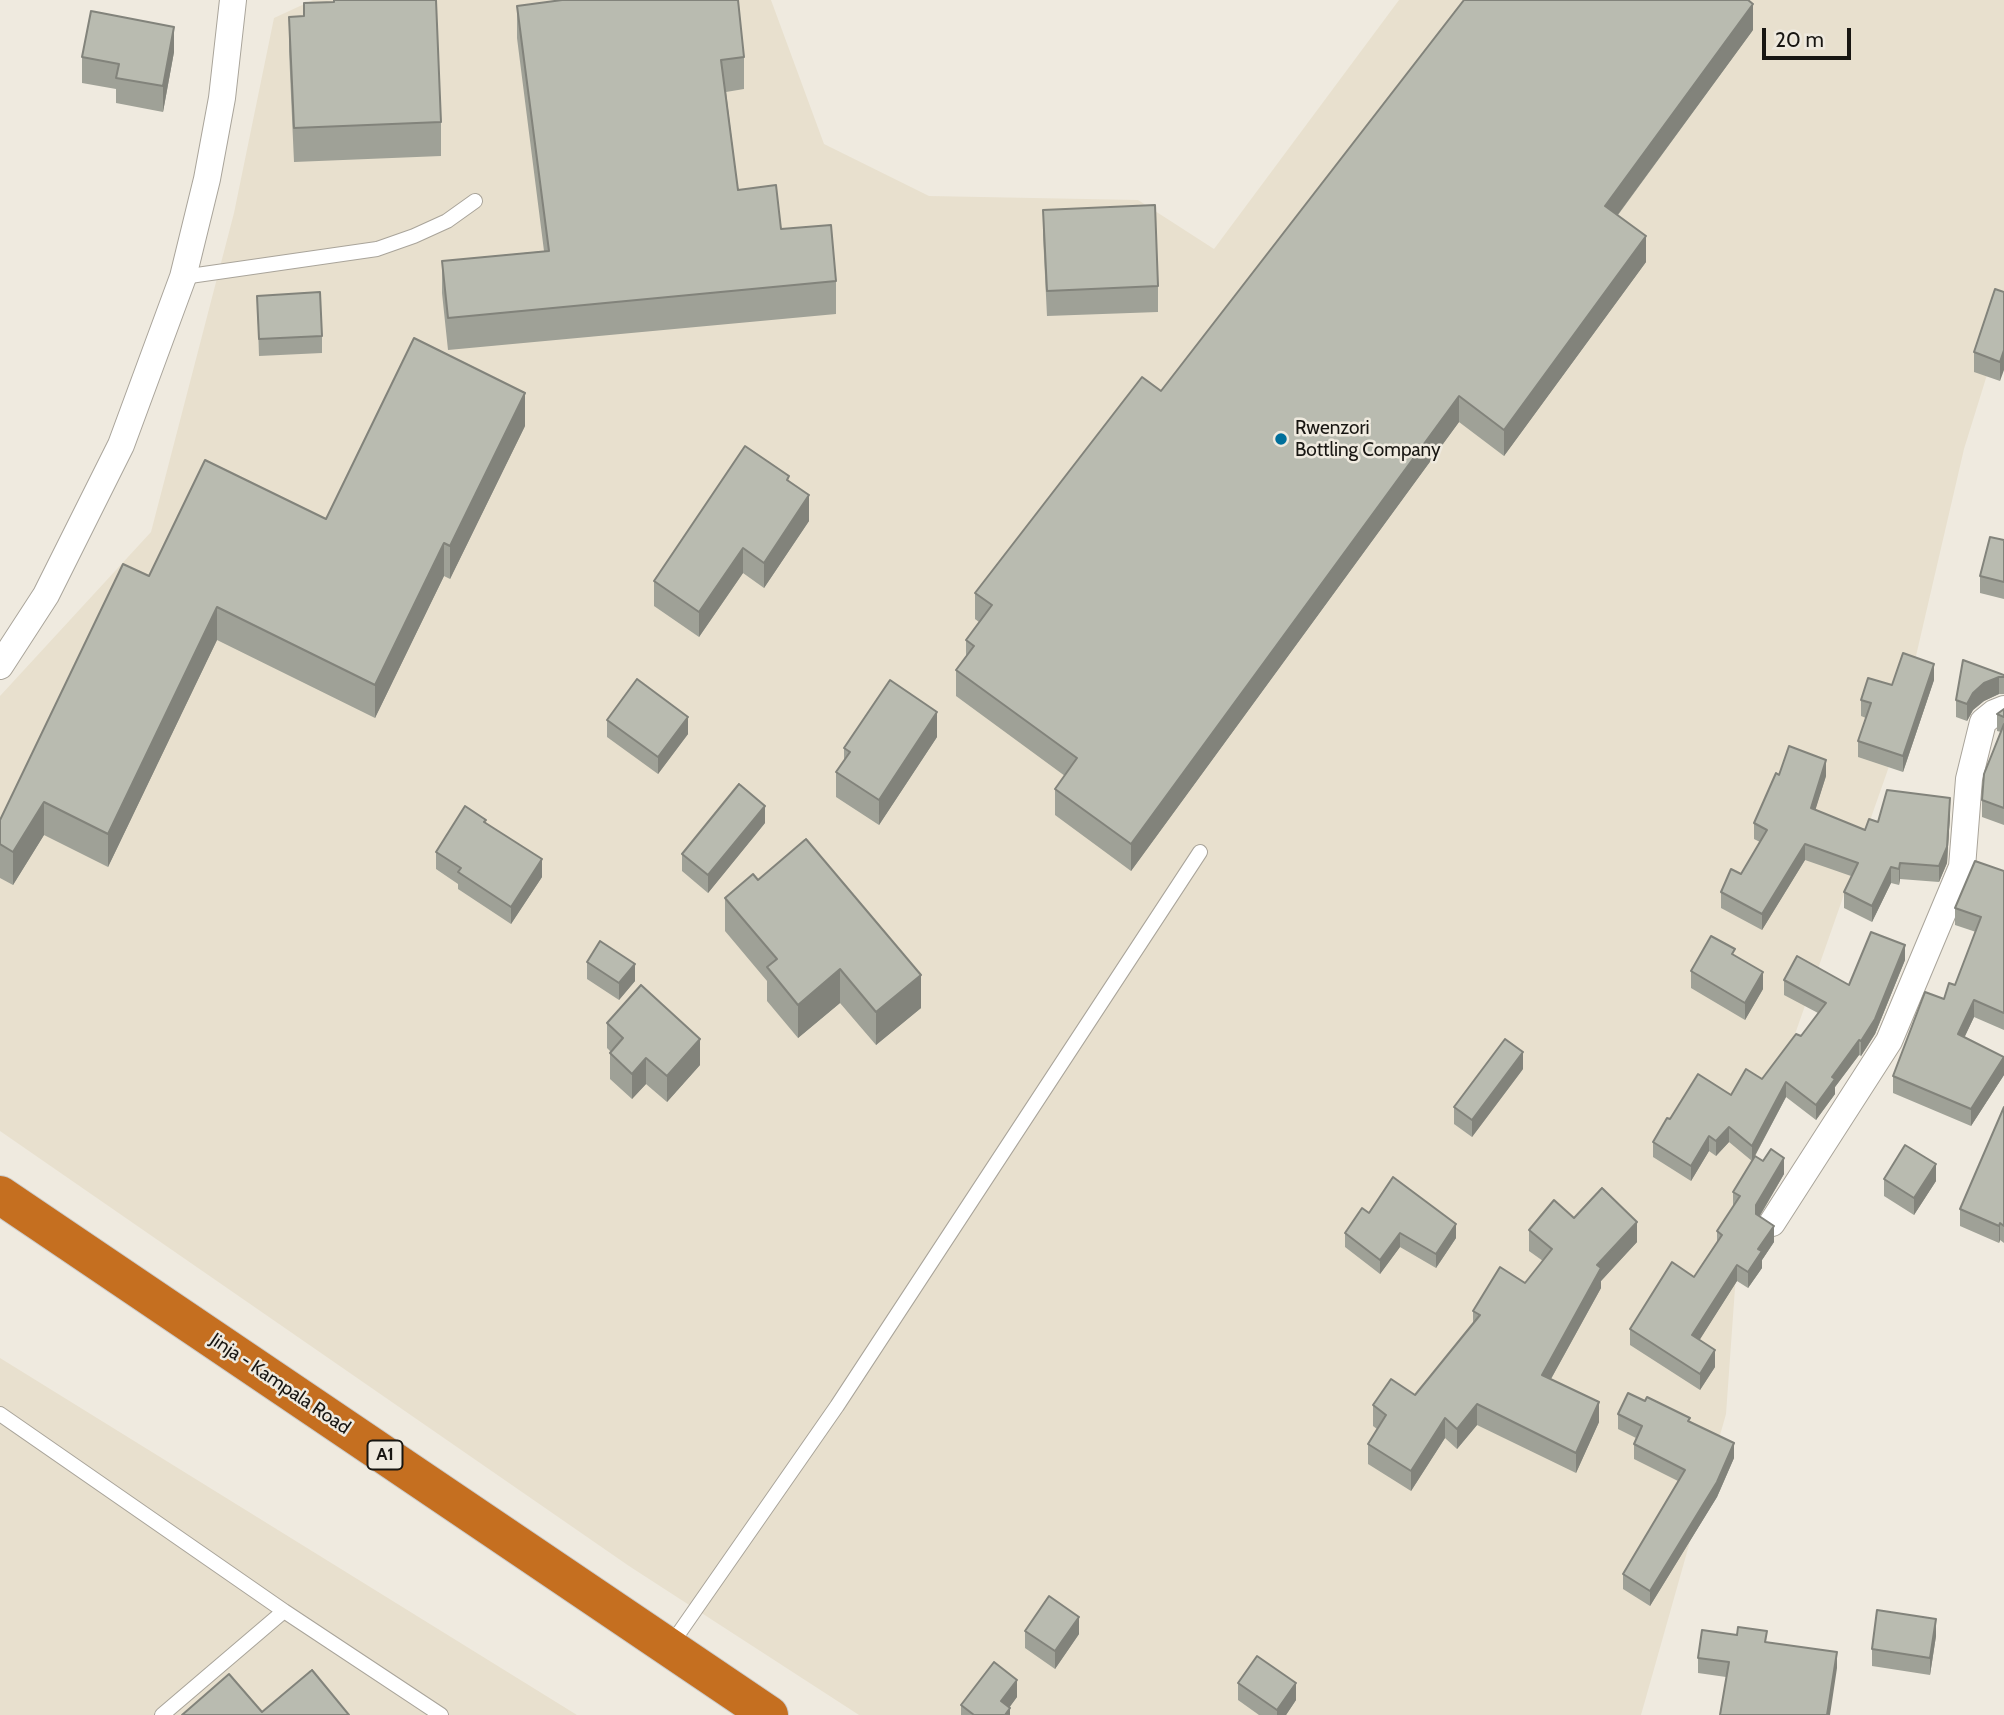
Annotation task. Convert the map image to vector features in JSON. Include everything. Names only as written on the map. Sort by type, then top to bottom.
[{"type":"highway","name":"Jinja - Kampala Road","points":[[0,1195],[769,1715]]},
{"type":"street","points":[[0,666],[46,595],[117,455],[183,277],[207,179],[222,98],[233,0]]},
{"type":"street","points":[[1772,1223],[1889,1041],[1962,867],[1969,779],[1983,722],[2004,709]]},
{"type":"lane","points":[[183,277],[377,249],[447,221],[475,201]]},
{"type":"lane","points":[[669,1647],[837,1406],[1200,852]]},
{"type":"lane","points":[[0,1414],[284,1611],[441,1715]]},
{"type":"lane","points":[[162,1715],[284,1611]]},
{"type":"shaded area","points":[[313,0],[771,0],[824,144],[929,196],[1138,200],[1214,249],[1399,0],[2004,0],[2004,320],[1964,449],[1893,755],[1781,1074],[1741,1204],[1726,1414],[1641,1715],[859,1715],[629,1566],[0,1131],[0,696],[151,532],[234,213],[274,18]]},
{"type":"shaded area","points":[[0,1358],[577,1715],[0,1715]]},
{"type":"building","points":[[334,0],[436,0],[441,122],[294,128],[289,17],[304,16],[304,3]]},
{"type":"building","points":[[562,0],[738,0],[744,57],[721,60],[738,190],[776,185],[781,229],[831,225],[836,281],[448,318],[442,261],[549,251],[517,6]]},
{"type":"building","name":"Rwenzori Bottling Company","points":[[1464,0],[1748,0],[1753,4],[1605,206],[1646,236],[1504,430],[1459,396],[1131,844],[1055,789],[1077,758],[956,670],[974,646],[966,640],[992,605],[975,593],[1142,377],[1161,391]]},
{"type":"building","points":[[91,11],[174,27],[163,86],[116,78],[119,64],[82,57]]},
{"type":"building","points":[[1155,205],[1158,286],[1047,291],[1043,210]]},
{"type":"building","points":[[1995,289],[2004,292],[2004,350],[2000,362],[1974,352]]},
{"type":"building","points":[[320,292],[322,336],[259,339],[257,296]]},
{"type":"building","points":[[414,338],[525,393],[450,546],[444,543],[375,685],[217,607],[108,834],[44,802],[13,852],[0,844],[0,820],[123,564],[149,576],[205,460],[326,519]]},
{"type":"building","points":[[745,446],[789,476],[787,480],[809,495],[764,563],[743,548],[699,612],[654,581]]},
{"type":"building","points":[[1990,537],[2004,540],[2004,582],[1980,576]]},
{"type":"building","points":[[1903,653],[1934,664],[1903,756],[1858,741],[1871,703],[1861,700],[1868,678],[1892,685]]},
{"type":"building","points":[[1963,660],[2004,677],[1984,683],[1973,693],[1967,704],[1956,700]]},
{"type":"building","points":[[637,679],[688,717],[658,757],[607,720]]},
{"type":"building","points":[[890,680],[937,712],[879,800],[836,772],[850,752],[844,748]]},
{"type":"building","points":[[2004,724],[2004,808],[1982,800],[1984,774]]},
{"type":"building","points":[[1789,746],[1826,760],[1811,808],[1865,830],[1869,819],[1878,822],[1887,790],[1950,798],[1947,847],[1939,866],[1900,863],[1899,869],[1891,867],[1872,906],[1844,892],[1858,863],[1805,844],[1762,914],[1721,892],[1731,869],[1741,874],[1767,830],[1754,823],[1776,773],[1779,775]]},
{"type":"building","points":[[739,784],[765,806],[708,875],[682,854]]},
{"type":"building","points":[[465,806],[486,820],[484,822],[542,859],[511,907],[458,872],[461,868],[436,852]]},
{"type":"building","points":[[806,839],[921,975],[876,1012],[840,969],[798,1005],[767,967],[777,959],[725,898],[753,874],[758,880]]},
{"type":"building","points":[[1975,861],[2004,871],[2004,1013],[1974,1000],[1958,1034],[2004,1057],[1971,1109],[1893,1076],[1925,992],[1944,999],[1949,983],[1955,985],[1981,917],[1955,908]]},
{"type":"building","points":[[1871,932],[1905,945],[1875,1019],[1832,1077],[1835,1079],[1816,1105],[1786,1082],[1752,1146],[1729,1127],[1716,1141],[1709,1136],[1691,1166],[1653,1142],[1698,1074],[1731,1095],[1746,1069],[1762,1079],[1796,1034],[1801,1036],[1826,1003],[1784,980],[1797,956],[1849,985]]},
{"type":"building","points":[[1711,936],[1735,949],[1732,954],[1763,972],[1745,1003],[1691,971]]},
{"type":"building","points":[[600,941],[635,964],[619,983],[587,962]]},
{"type":"building","points":[[641,985],[700,1039],[667,1076],[646,1058],[632,1074],[610,1053],[623,1038],[607,1023]]},
{"type":"building","points":[[1505,1039],[1523,1052],[1472,1120],[1454,1107]]},
{"type":"building","points":[[2004,1107],[2004,1226],[2000,1223],[1999,1226],[1960,1209]]},
{"type":"building","points":[[1905,1145],[1936,1164],[1914,1198],[1884,1179]]},
{"type":"building","points":[[1771,1149],[1784,1158],[1756,1205],[1756,1214],[1774,1226],[1758,1249],[1762,1251],[1748,1272],[1737,1265],[1692,1335],[1715,1350],[1700,1374],[1630,1329],[1672,1262],[1694,1277],[1722,1235],[1717,1231],[1740,1196],[1733,1192],[1755,1156],[1763,1161]]},
{"type":"building","points":[[1393,1177],[1456,1224],[1436,1254],[1400,1233],[1380,1260],[1345,1233],[1362,1208],[1369,1213]]},
{"type":"building","points":[[1602,1188],[1637,1222],[1597,1265],[1601,1268],[1542,1375],[1599,1402],[1576,1453],[1477,1404],[1457,1429],[1445,1418],[1411,1471],[1368,1444],[1386,1415],[1373,1405],[1391,1379],[1415,1395],[1480,1315],[1473,1311],[1500,1267],[1525,1283],[1552,1249],[1529,1230],[1554,1200],[1574,1218]]},
{"type":"building","points":[[1628,1393],[1645,1401],[1647,1397],[1734,1443],[1717,1482],[1650,1591],[1623,1574],[1685,1470],[1634,1444],[1642,1426],[1618,1414]]},
{"type":"building","points":[[1049,1596],[1079,1617],[1055,1651],[1025,1631]]},
{"type":"building","points":[[1877,1610],[1936,1619],[1930,1658],[1872,1649]]},
{"type":"building","points":[[1738,1627],[1767,1631],[1765,1642],[1837,1652],[1827,1715],[1720,1715],[1729,1662],[1698,1658],[1702,1630],[1737,1635]]},
{"type":"building","points":[[1257,1656],[1296,1683],[1277,1710],[1238,1683]]},
{"type":"building","points":[[994,1662],[1017,1680],[1001,1701],[1010,1708],[1005,1715],[974,1715],[961,1705]]},
{"type":"building","points":[[312,1670],[349,1715],[182,1715],[229,1674],[262,1712]]},
{"type":"place","name":"Rwenzori Bottling Company","points":[[1281,439]]}]
